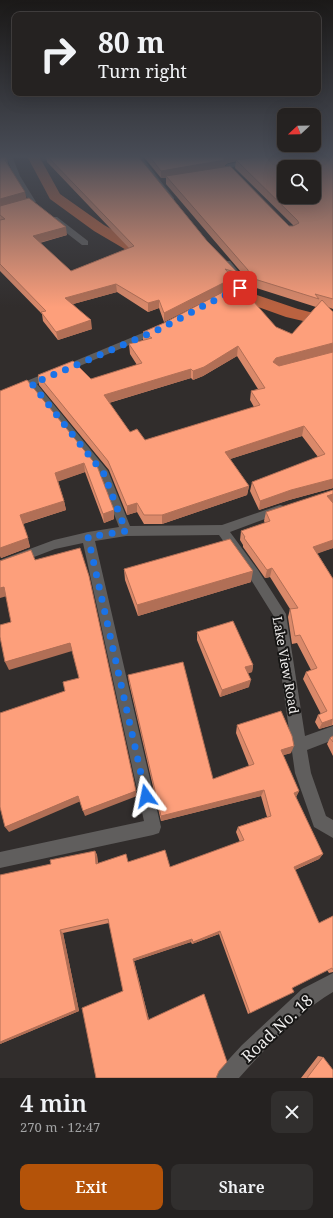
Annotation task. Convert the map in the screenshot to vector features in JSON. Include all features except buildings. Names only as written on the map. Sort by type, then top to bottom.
[{"type":"street","points":[[0,211],[24,206]]},
{"type":"street","points":[[50,215],[84,243]]},
{"type":"street","points":[[220,256],[243,282],[240,288],[220,297]]},
{"type":"street","points":[[0,396],[32,384],[167,326]]},
{"type":"street","points":[[32,384],[104,474],[126,531]]},
{"type":"street","points":[[0,565],[54,545],[88,537],[126,531],[222,530],[293,504]]},
{"type":"street","name":"Lake View Road","points":[[222,530],[254,574],[279,614],[302,773],[320,821],[333,830]]},
{"type":"street","points":[[0,860],[153,827],[88,537]]},
{"type":"street","points":[[299,746],[333,733]]},
{"type":"street","name":"Road No. 18","points":[[225,1078],[249,1052],[309,996],[333,982]]},
{"type":"waterway","points":[[69,206],[99,228],[151,258]]},
{"type":"waterway","points":[[195,279],[292,313],[333,323]]},
{"type":"route","points":[[146,796],[88,537],[126,531],[104,474],[32,384],[160,329],[194,310],[240,288]]}]
